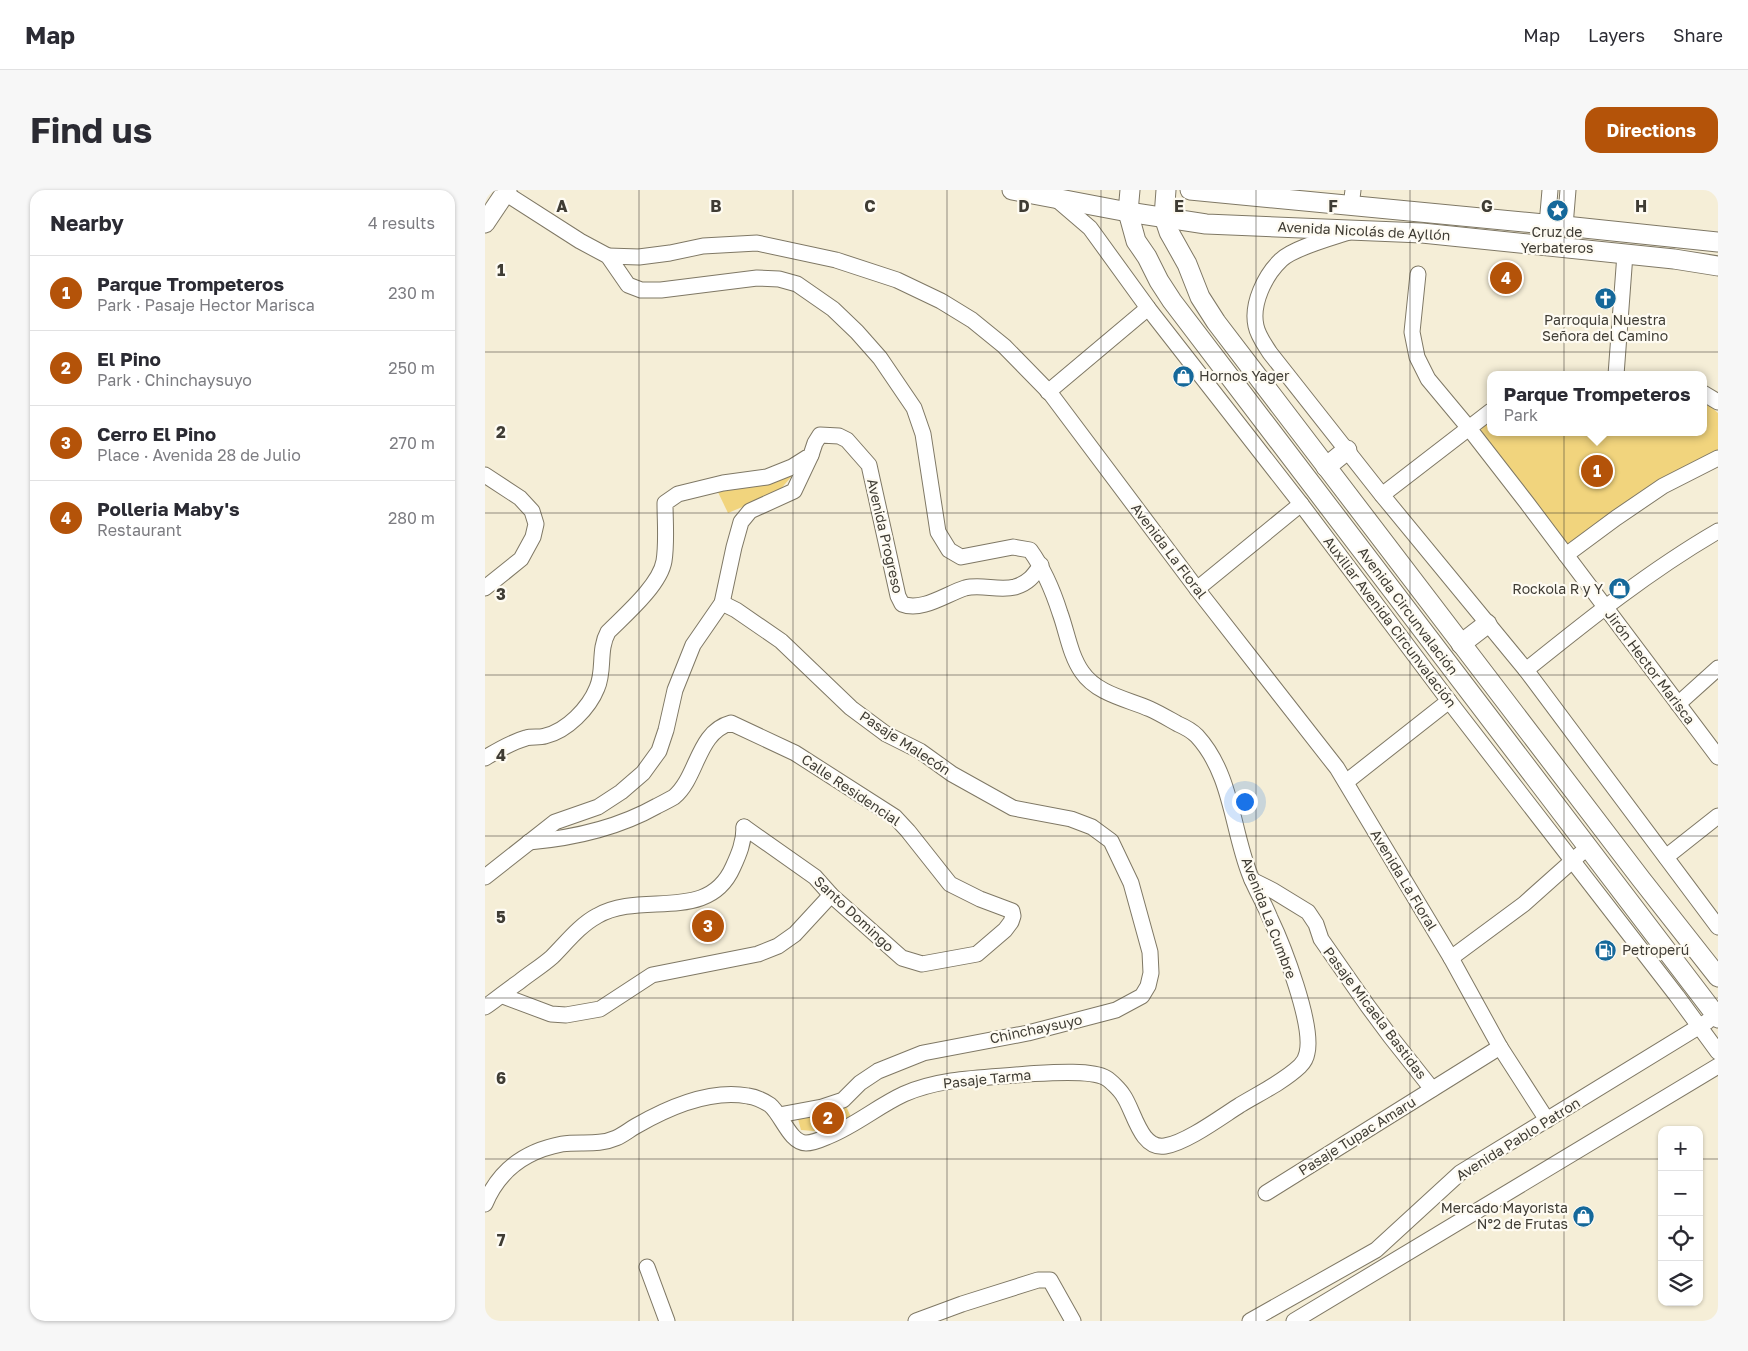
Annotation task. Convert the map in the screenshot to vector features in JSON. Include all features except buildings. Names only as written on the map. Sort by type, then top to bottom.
[{"type":"main road","name":"Avenida Nicolás de Ayllón","points":[[1012,190],[1128,212],[1206,224],[1421,232],[1674,259],[1718,266]]},
{"type":"main road","name":"Avenida Circunvalación","points":[[1130,190],[1128,212],[1136,241],[1172,302],[1717,1016]]},
{"type":"main road","name":"Avenida Circunvalación","points":[[1166,190],[1164,217],[1169,232],[1187,264],[1200,297],[1216,322],[1718,977]]},
{"type":"main road","name":"Avenida Nicolás de Ayllón","points":[[1190,190],[1352,198],[1556,225],[1718,242]]},
{"type":"main road","points":[[485,223],[506,192]]},
{"type":"main road","points":[[1326,467],[1347,450]]},
{"type":"main road","points":[[1461,644],[1487,624]]},
{"type":"street","points":[[1549,190],[1556,225]]},
{"type":"street","points":[[1556,225],[1568,190]]},
{"type":"street","name":"Avenida La Cumbre","points":[[506,192],[580,241],[609,256],[629,285],[641,290],[661,290],[757,278],[779,279],[797,284],[833,309],[881,358],[914,408],[923,434],[938,532],[949,550],[961,557],[1013,546],[1030,550],[1041,565],[1059,609],[1071,648],[1083,673],[1103,690],[1150,709],[1195,733],[1208,751],[1217,765],[1248,872],[1270,917],[1302,1003],[1308,1034],[1306,1058],[1299,1067],[1284,1078],[1187,1137],[1167,1146],[1156,1146],[1147,1141],[1124,1095]]},
{"type":"street","name":"Auxiliar Avenida Circunvalación","points":[[1055,198],[1090,228],[1148,308],[1301,504],[1449,701],[1700,1026],[1718,1052]]},
{"type":"street","points":[[1356,229],[1298,250],[1281,259],[1263,285],[1257,299],[1255,311],[1256,326],[1265,346],[1525,670],[1718,927]]},
{"type":"street","name":"Avenida La Floral","points":[[609,256],[639,257],[703,246],[757,243],[836,260],[897,280],[941,301],[972,320],[1003,346],[1048,392],[1346,782],[1451,958],[1500,1048],[1547,1120]]},
{"type":"street","points":[[1616,371],[1625,254]]},
{"type":"street","name":"Jirón Hector Marisca","points":[[1417,274],[1412,332],[1417,357],[1428,379],[1468,427],[1718,757]]},
{"type":"street","points":[[1048,392],[1148,308]]},
{"type":"street","points":[[1707,395],[1718,402]]},
{"type":"street","points":[[1382,494],[1487,414]]},
{"type":"street","name":"Avenida Progreso","points":[[811,456],[820,435],[839,436],[847,440],[869,465],[888,556],[898,596],[902,604],[908,606],[923,605],[967,588],[1015,587],[1031,580],[1041,565]]},
{"type":"street","points":[[485,758],[527,737],[546,736],[557,730],[580,714],[593,699],[599,683],[604,639],[608,632],[643,598],[664,562],[665,503],[678,494],[723,483],[767,477],[792,467],[811,456]]},
{"type":"street","points":[[485,877],[555,822],[598,807],[621,792],[643,773],[659,751],[675,690],[693,645],[722,603],[741,522],[749,511],[794,491],[811,456]]},
{"type":"street","points":[[1566,555],[1663,486],[1718,458]]},
{"type":"street","points":[[485,475],[520,498],[532,511],[536,524],[533,537],[521,559],[485,588]]},
{"type":"street","points":[[1197,588],[1301,504]]},
{"type":"street","points":[[1525,670],[1605,607],[1686,550],[1718,531]]},
{"type":"street","name":"Pasaje Malecón","points":[[722,603],[736,610],[781,642],[851,708],[886,734],[921,752],[952,774],[1013,808],[1071,819],[1092,827],[1111,841]]},
{"type":"street","points":[[1678,704],[1718,668]]},
{"type":"street","points":[[1346,782],[1449,701]]},
{"type":"street","name":"Calle Residencial","points":[[529,842],[559,839],[612,826],[649,810],[674,796],[689,779],[707,741],[724,725],[731,723],[795,753],[895,817],[950,884],[985,901],[1012,911]]},
{"type":"street","points":[[1666,857],[1718,816]]},
{"type":"street","name":"Santo Domingo","points":[[503,996],[550,958],[597,916],[621,906],[697,901],[717,890],[728,878],[736,860],[744,841],[744,828],[815,877],[831,895],[902,958],[922,964],[977,954],[1005,930],[1011,922],[1012,911]]},
{"type":"street","name":"Chinchaysuyo","points":[[779,1116],[822,1107],[843,1100],[860,1083],[878,1071],[923,1053],[1028,1033],[1064,1022],[1091,1017],[1116,1010],[1142,996],[1148,986],[1151,973],[1149,952],[1131,883],[1111,841]]},
{"type":"street","points":[[1451,958],[1523,904],[1588,847]]},
{"type":"street","name":"Pasaje Micaela Bastidas","points":[[1252,880],[1308,912],[1327,948],[1390,1036],[1432,1090]]},
{"type":"street","points":[[485,1007],[503,996],[551,1014],[566,1015],[600,1009],[652,975],[759,954],[779,946],[795,934],[831,895]]},
{"type":"street","name":"Avenida Pablo Patron","points":[[1250,1321],[1376,1250],[1460,1173],[1717,1016]]},
{"type":"street","name":"Pasaje Tupac Amaru","points":[[1266,1193],[1500,1048]]},
{"type":"street","points":[[1294,1321],[1718,1066]]},
{"type":"street","name":"Pasaje Tarma","points":[[779,1116],[795,1140],[803,1143],[813,1142],[843,1130],[904,1094],[947,1081],[1047,1073],[1093,1074],[1106,1078],[1124,1095]]},
{"type":"street","points":[[485,1204],[493,1186],[505,1171],[525,1157],[563,1144],[599,1143],[618,1138],[661,1113],[700,1098],[730,1095],[749,1096],[767,1102],[779,1116]]},
{"type":"street","points":[[647,1268],[667,1321]]},
{"type":"street","points":[[916,1321],[961,1304],[1038,1280],[1050,1280],[1073,1321]]},
{"type":"shaded area","points":[[1707,405],[1718,413],[1718,456],[1566,553],[1480,434],[1483,424],[1487,422],[1487,436],[1707,436]]},
{"type":"shaded area","points":[[792,476],[778,492],[728,513],[716,488]]},
{"type":"shaded area","points":[[845,1104],[851,1117],[814,1131],[801,1130],[798,1119],[822,1116]]},
{"type":"place","name":"Cruz de Yerbateros","points":[[1557,210]]},
{"type":"place","name":"Polleria Maby's","points":[[1506,278]]},
{"type":"place","name":"Parroquia Nuestra Señora del Camino","points":[[1605,298]]},
{"type":"place","name":"Hornos Yager","points":[[1183,376]]},
{"type":"place","name":"Parque Trompeteros","points":[[1597,471]]},
{"type":"place","name":"Rockola R y Y","points":[[1619,589]]},
{"type":"place","name":"Cerro El Pino","points":[[708,926]]},
{"type":"place","name":"Petroperú","points":[[1606,950]]},
{"type":"place","name":"El Pino","points":[[828,1118]]},
{"type":"place","name":"Mercado Mayorista N°2 de Frutas","points":[[1584,1216]]}]
